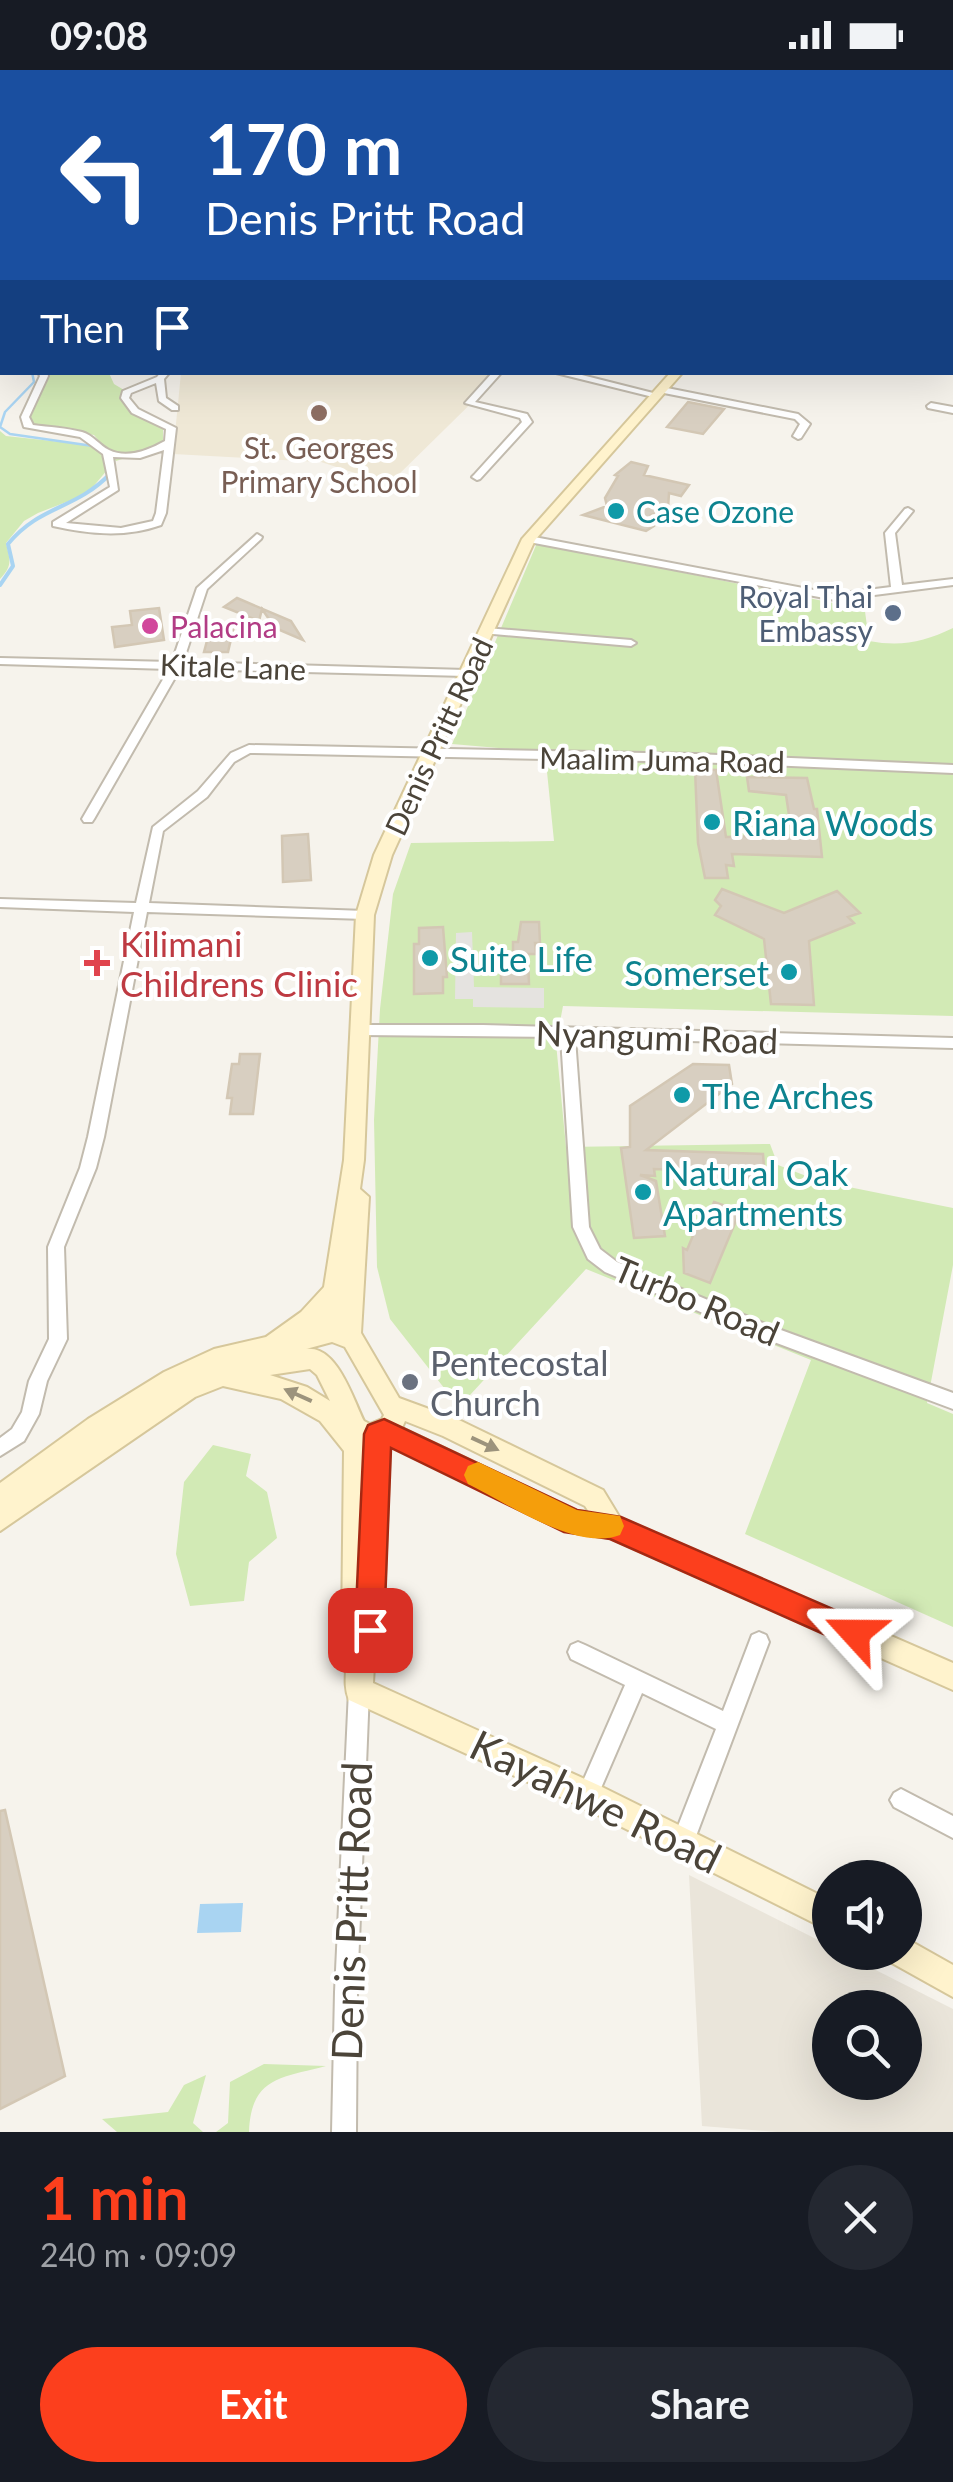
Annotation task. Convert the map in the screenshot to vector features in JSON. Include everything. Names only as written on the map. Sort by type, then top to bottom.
[{"type":"main road","name":"Denis Pritt Road","points":[[333,1347],[334,1293],[348,1179],[354,1160],[365,915],[383,855],[529,538],[675,375]]},
{"type":"main road","name":"Denis Pritt Road","points":[[333,1347],[359,1178],[354,1160]]},
{"type":"main road","points":[[0,1497],[132,1404],[199,1365],[259,1347],[309,1319],[334,1293]]},
{"type":"main road","points":[[259,1347],[333,1347],[392,1402],[394,1420],[365,1432]]},
{"type":"main road","points":[[0,1518],[187,1390],[216,1376],[333,1347]]},
{"type":"main road","points":[[333,1347],[365,1432]]},
{"type":"main road","points":[[216,1376],[293,1391],[318,1404],[340,1423],[574,1523],[611,1526],[953,1677]]},
{"type":"main road","points":[[359,1690],[362,1648],[370,1630],[365,1432],[357,1400],[369,1394],[392,1402],[594,1498],[611,1526]]},
{"type":"main road","name":"Kayahwe Road","points":[[359,1690],[588,1795],[812,1907]]},
{"type":"main road","points":[[922,1960],[951,1973]]},
{"type":"street","points":[[44,375],[25,417],[29,426],[83,435],[107,452],[139,455],[157,452],[170,442]]},
{"type":"street","points":[[477,477],[527,422],[524,416],[469,402],[495,375]]},
{"type":"street","points":[[572,375],[798,417],[805,424],[798,436]]},
{"type":"street","points":[[107,452],[115,488],[57,524],[131,529],[157,523],[168,480],[168,424],[135,411],[125,398],[127,390],[163,376],[162,399],[175,408]]},
{"type":"street","points":[[931,406],[953,410]]},
{"type":"street","points":[[897,591],[890,533],[908,511]]},
{"type":"street","points":[[88,818],[178,664],[202,588],[257,537]]},
{"type":"street","points":[[529,538],[835,597],[953,582]]},
{"type":"street","points":[[486,631],[631,642]]},
{"type":"street","name":"Kitale Lane","points":[[0,661],[466,672]]},
{"type":"street","name":"Maalim Juma Road","points":[[0,1448],[18,1435],[30,1414],[38,1381],[58,1339],[56,1247],[88,1168],[96,1136],[157,830],[166,819],[202,795],[237,752],[249,749],[696,758],[953,769]]},
{"type":"street","points":[[0,903],[365,915]]},
{"type":"street","name":"Nyangumi Road","points":[[361,1030],[953,1044]]},
{"type":"street","name":"Turbo Road","points":[[568,1034],[582,1228],[594,1254],[611,1267],[764,1331],[953,1401]]},
{"type":"street","points":[[682,1844],[759,1642]]},
{"type":"street","points":[[578,1652],[728,1724]]},
{"type":"street","points":[[588,1795],[636,1682]]},
{"type":"street","name":"Denis Pritt Road","points":[[344,2132],[359,1690]]},
{"type":"street","points":[[901,1800],[953,1827]]},
{"type":"shaded area","name":"St. Georges Primary School","points":[[181,375],[500,375],[389,484],[321,462],[173,454]]},
{"type":"shaded area","points":[[472,932],[474,987],[544,988],[544,1008],[473,1007],[473,999],[455,999],[456,933]]},
{"type":"shaded area","points":[[689,1875],[812,1937],[812,1970],[876,1970],[915,1990],[812,1990],[812,2100],[922,2100],[922,1993],[953,2009],[953,2132],[777,2132],[702,2126]]},
{"type":"green space","points":[[47,375],[110,375],[114,384],[124,390],[120,397],[142,417],[163,427],[163,446],[116,461],[94,435],[31,425],[27,421]]},
{"type":"green space","points":[[0,431],[6,436],[89,445],[101,454],[108,469],[87,494],[24,521],[6,543],[9,562],[0,579]]},
{"type":"green space","points":[[537,543],[833,603],[864,604],[869,641],[912,642],[953,628],[953,1016],[563,1006],[556,1043],[566,1147],[770,1144],[778,1165],[819,1181],[953,1208],[953,1265],[927,1403],[953,1414],[953,1627],[745,1534],[811,1360],[586,1269],[459,1407],[390,1319],[377,1267],[374,1120],[380,1009],[393,894],[411,843],[554,841],[545,752],[452,744]]},
{"type":"green space","points":[[213,1445],[251,1454],[246,1476],[267,1492],[277,1538],[249,1562],[244,1601],[190,1606],[176,1554],[184,1482]]},
{"type":"green space","points":[[264,2064],[326,2066],[282,2078],[262,2090],[251,2114],[249,2132],[216,2132],[228,2123],[230,2082]]},
{"type":"green space","points":[[206,2075],[193,2123],[203,2132],[117,2132],[102,2119],[168,2112],[184,2085]]},
{"type":"water","points":[[243,1903],[241,1932],[197,1933],[200,1904]]},
{"type":"building","points":[[688,402],[724,409],[703,434],[667,427]]},
{"type":"building","points":[[631,462],[648,466],[644,475],[689,485],[681,496],[669,493],[668,509],[651,515],[654,526],[646,531],[583,515],[607,506],[605,498],[618,476],[615,475]]},
{"type":"building","points":[[237,598],[291,621],[303,640],[275,628],[262,609],[259,621],[224,607]]},
{"type":"building","name":"Palacina","points":[[159,608],[164,640],[115,647],[112,627],[132,625],[130,611]]},
{"type":"building","points":[[211,626],[234,626],[228,652],[204,652]]},
{"type":"building","points":[[695,769],[716,770],[726,837],[792,835],[786,795],[749,791],[747,777],[807,778],[817,809],[822,857],[732,854],[734,866],[726,865],[728,878],[705,878],[698,843]]},
{"type":"building","points":[[308,834],[311,880],[283,882],[282,836]]},
{"type":"building","name":"Somerset","points":[[722,889],[784,913],[837,891],[860,913],[848,917],[854,923],[809,941],[814,1005],[771,1004],[764,939],[715,915],[721,906],[715,900]]},
{"type":"building","points":[[521,922],[539,922],[540,943],[535,943],[536,954],[528,954],[529,984],[501,984],[501,953],[513,953]]},
{"type":"building","name":"Suite Life","points":[[443,927],[447,977],[443,977],[443,993],[414,994],[414,944],[419,944],[419,928]]},
{"type":"building","points":[[240,1054],[260,1054],[253,1114],[230,1114],[232,1098],[227,1098],[232,1064],[239,1064]]},
{"type":"building","points":[[693,1064],[729,1065],[732,1084],[646,1150],[763,1154],[765,1181],[680,1177],[680,1170],[654,1169],[655,1176],[640,1175],[656,1181],[665,1236],[634,1238],[621,1148],[630,1147],[630,1106]]},
{"type":"building","name":"Natural Oak Apartments","points":[[714,1202],[740,1211],[710,1283],[684,1273],[683,1248],[687,1250],[699,1221],[705,1223]]},
{"type":"building","points":[[5,1810],[65,2076],[0,2109],[0,1811]]},
{"type":"waterway","points":[[33,375],[34,382],[5,412],[0,427],[10,434],[93,446]]},
{"type":"waterway","points":[[0,585],[13,566],[8,544],[20,531],[84,495],[110,474]]},
{"type":"slow traffic","points":[[478,1475],[574,1523],[610,1526]]},
{"type":"place","name":"St. Georges Primary School","points":[[319,413]]},
{"type":"place","name":"Case Ozone","points":[[616,511]]},
{"type":"place","name":"Royal Thai Embassy","points":[[893,613]]},
{"type":"place","name":"Palacina","points":[[150,626]]},
{"type":"place","name":"Riana Woods","points":[[712,822]]},
{"type":"place","name":"Suite Life","points":[[430,958]]},
{"type":"place","name":"Kilimani Childrens Clinic","points":[[97,963]]},
{"type":"place","name":"Somerset","points":[[789,972]]},
{"type":"place","name":"The Arches","points":[[682,1095]]},
{"type":"place","name":"Natural Oak Apartments","points":[[643,1192]]},
{"type":"place","name":"Pentecostal Church","points":[[410,1382]]},
{"type":"route","points":[[370,1630],[378,1434],[384,1432],[574,1523],[611,1526],[855,1633]]}]
